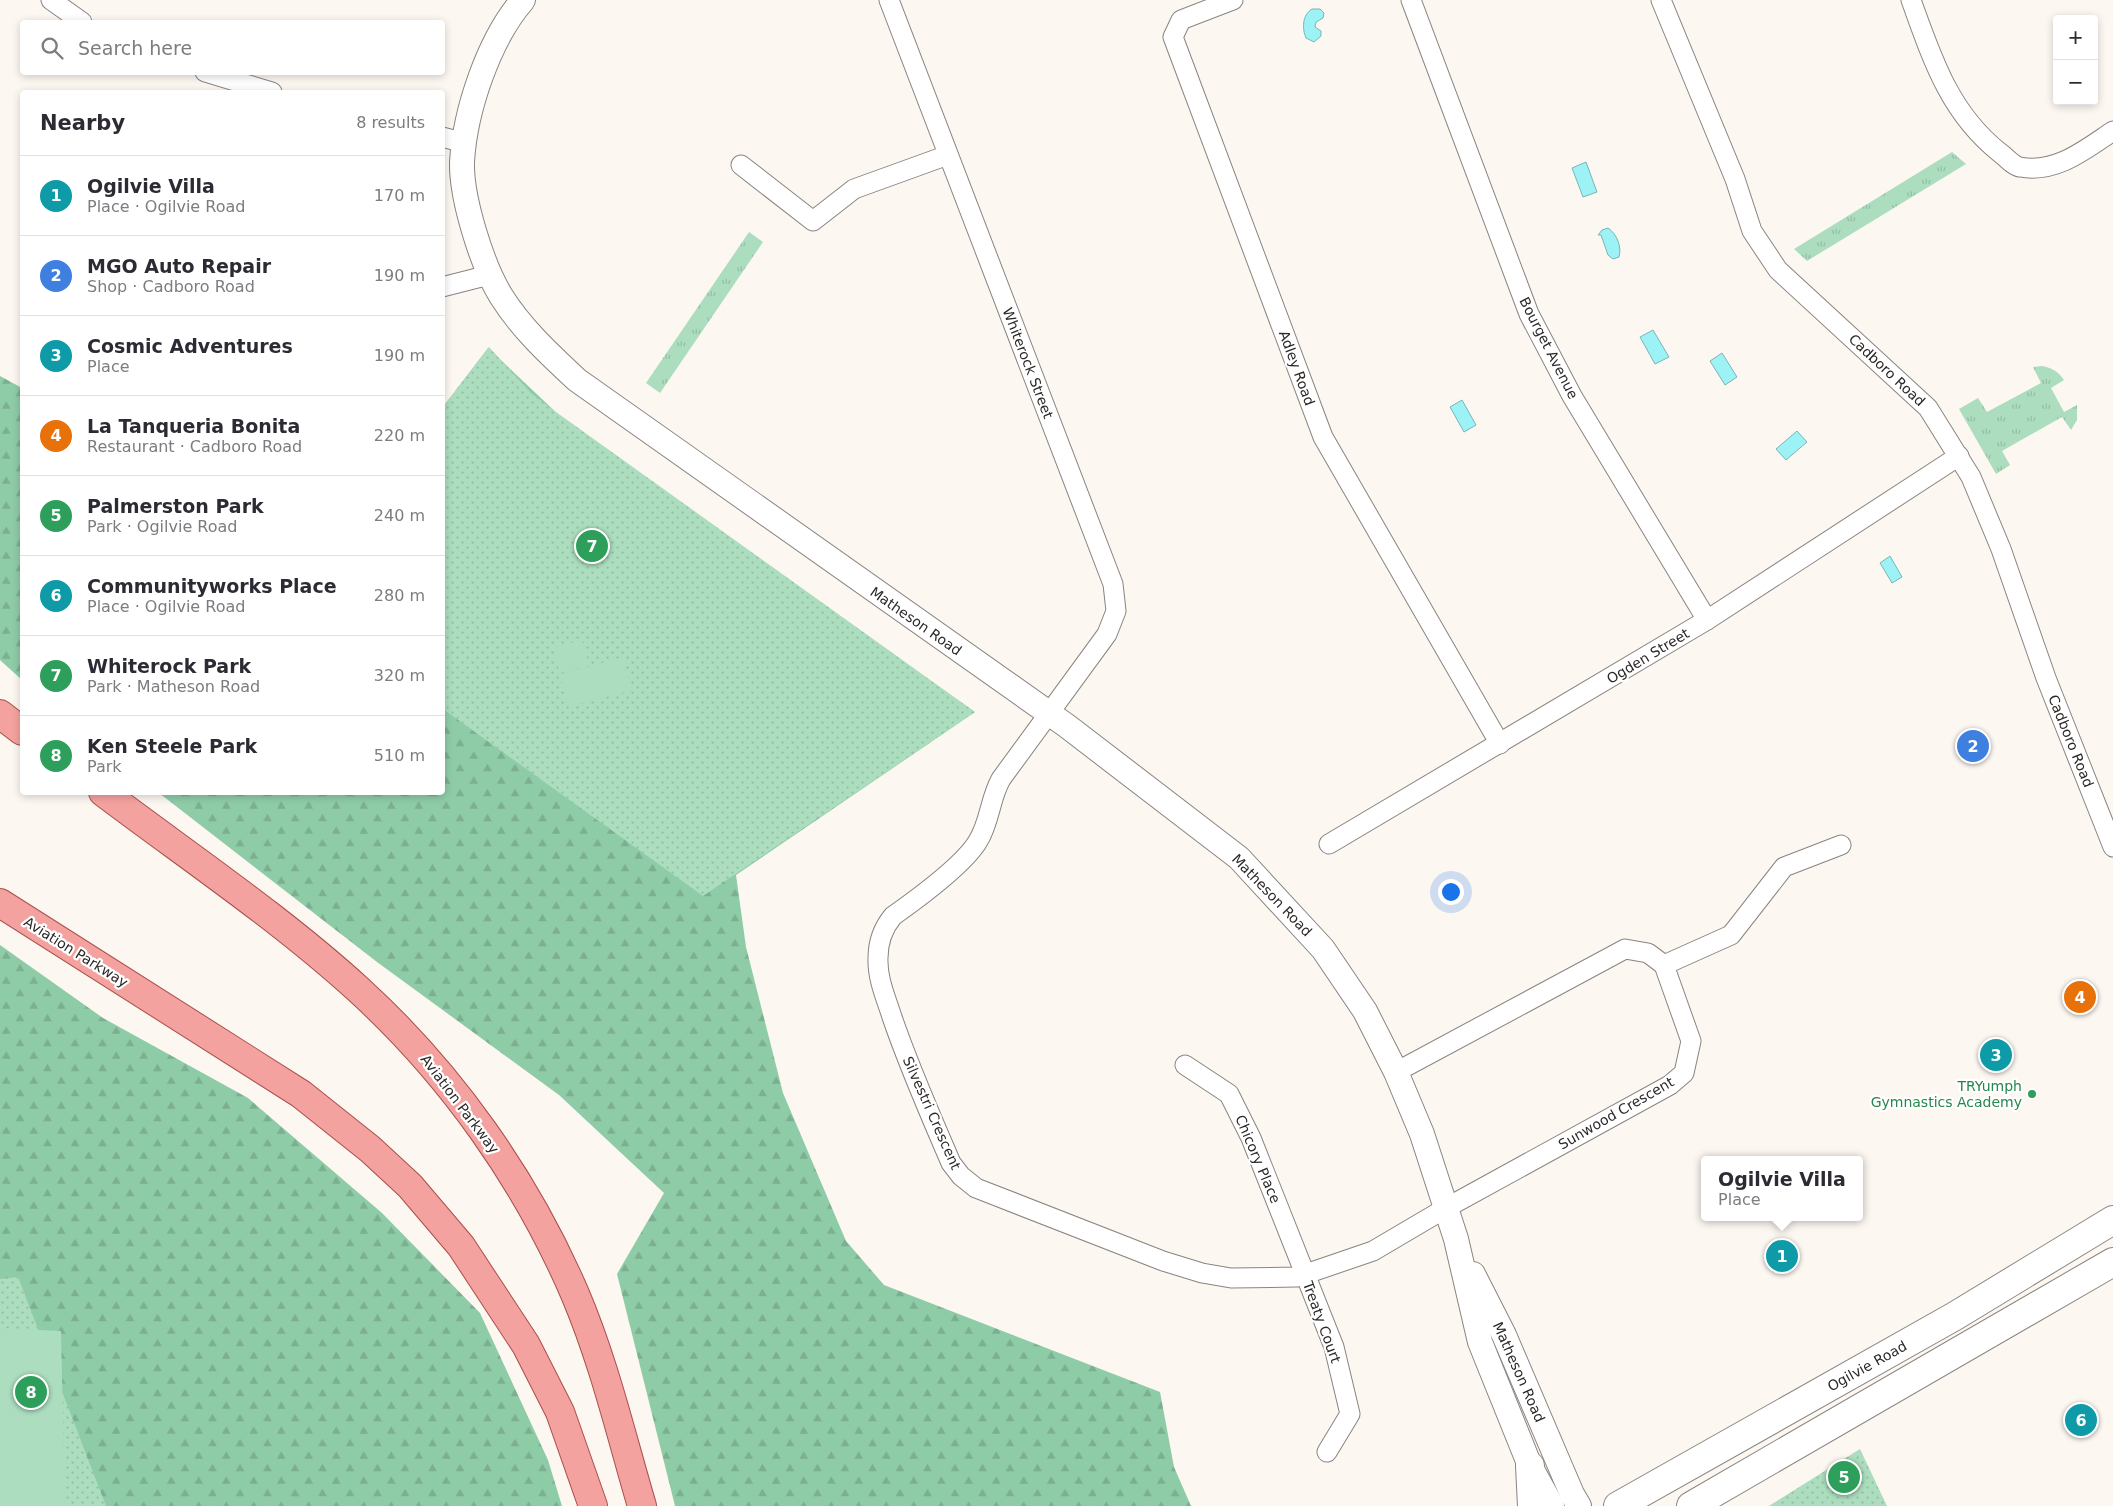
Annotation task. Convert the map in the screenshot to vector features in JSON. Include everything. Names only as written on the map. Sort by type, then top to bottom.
[{"type":"main road","points":[[0,714],[20,730]]},
{"type":"main road","name":"Aviation Parkway","points":[[107,795],[284,927],[349,981],[426,1058],[470,1113],[534,1212],[576,1296],[603,1373],[642,1506]]},
{"type":"main road","name":"Aviation Parkway","points":[[0,903],[301,1094],[370,1149],[410,1186],[461,1246],[530,1352],[560,1412],[593,1506]]},
{"type":"main road","name":"Ogilvie Road","points":[[1618,1506],[1955,1316],[2113,1220]]},
{"type":"main road","points":[[1691,1506],[2113,1262]]},
{"type":"main road","points":[[1530,1466],[1532,1506]]},
{"type":"street","points":[[51,0],[79,20]]},
{"type":"street","name":"Matheson Road","points":[[523,0],[499,37],[481,77],[471,110],[454,140],[462,162],[464,185],[474,226],[489,275],[502,297],[532,337],[577,380],[1073,731],[1239,858],[1323,950],[1365,1011],[1396,1072],[1422,1134],[1456,1239],[1480,1342],[1530,1466],[1552,1506]]},
{"type":"street","name":"Whiterock Street","points":[[889,0],[1113,584],[1116,611],[1107,634],[1049,715]]},
{"type":"street","name":"Adley Road","points":[[1233,0],[1181,20],[1173,37],[1322,438],[1500,744]]},
{"type":"street","name":"Bourget Avenue","points":[[1411,0],[1529,314],[1572,396],[1708,620]]},
{"type":"street","name":"Cadboro Road","points":[[1661,0],[1735,179],[1752,231],[1778,270],[1928,408],[1971,477],[2001,549],[2046,678],[2113,847]]},
{"type":"street","points":[[1911,0],[1935,67],[1955,105],[1984,140],[2018,167],[2040,167],[2066,162],[2113,131]]},
{"type":"street","points":[[215,75],[265,90]]},
{"type":"street","points":[[740,165],[813,221],[854,190],[948,155]]},
{"type":"street","points":[[445,287],[489,275]]},
{"type":"street","name":"Ogden Street","points":[[1329,844],[1708,620],[1959,456]]},
{"type":"street","name":"Silvestri Crescent","points":[[1049,715],[995,789],[986,823],[979,840],[968,854],[893,916],[886,924],[880,942],[878,958],[881,984],[906,1060],[951,1163],[961,1176],[976,1188],[1164,1261],[1231,1278],[1269,1279],[1305,1274],[1373,1251],[1446,1208]]},
{"type":"street","points":[[1396,1072],[1625,950],[1648,953],[1664,965],[1731,936],[1784,867],[1841,845]]},
{"type":"street","name":"Sunwood Crescent","points":[[1446,1208],[1670,1085],[1684,1073],[1691,1041],[1664,965]]},
{"type":"street","name":"Chicory Place","points":[[1185,1066],[1229,1094],[1251,1138],[1305,1274]]},
{"type":"street","name":"Matheson Road","points":[[1456,1239],[1504,1335],[1572,1494],[1579,1506]]},
{"type":"street","name":"Treaty Court","points":[[1305,1274],[1334,1347],[1350,1414],[1327,1452]]},
{"type":"green space","points":[[1952,152],[1966,164],[1807,261],[1794,249]]},
{"type":"green space","points":[[749,232],[763,242],[660,393],[646,383]]},
{"type":"green space","points":[[489,347],[531,393],[556,412],[975,712],[703,896],[445,710],[445,404]]},
{"type":"green space","points":[[488,348],[595,449],[975,712],[736,875],[746,947],[783,1093],[846,1241],[884,1285],[1160,1392],[1174,1467],[1191,1506],[675,1506],[617,1274],[664,1193],[559,1095],[377,962],[162,795],[445,795],[445,404]]},
{"type":"green space","points":[[2042,366],[2054,370],[2064,380],[2051,388],[2064,412],[2077,405],[2077,420],[2071,430],[2062,417],[2002,451],[2010,465],[1996,474],[1959,409],[1978,398],[1987,412],[2041,383],[2033,367]]},
{"type":"green space","points":[[0,376],[20,387],[20,678],[0,660]]},
{"type":"green space","points":[[582,640],[589,665],[560,673],[553,648]]},
{"type":"green space","points":[[623,657],[632,690],[569,707],[560,675]]},
{"type":"green space","points":[[0,945],[103,1018],[248,1098],[382,1213],[480,1313],[548,1460],[562,1506],[65,1506],[0,1328]]},
{"type":"green space","points":[[18,1277],[106,1506],[0,1506],[0,1279]]},
{"type":"green space","points":[[0,1328],[61,1331],[65,1506],[0,1506]]},
{"type":"green space","points":[[1860,1449],[1887,1506],[1769,1506]]},
{"type":"water","points":[[1312,9],[1320,9],[1324,13],[1323,18],[1316,22],[1315,27],[1321,31],[1321,36],[1314,42],[1306,38],[1304,31],[1306,15]]},
{"type":"water","points":[[1586,162],[1597,192],[1583,197],[1572,168]]},
{"type":"water","points":[[1608,228],[1616,237],[1619,245],[1619,257],[1613,259],[1608,255],[1601,235],[1598,235],[1602,230]]},
{"type":"water","points":[[1653,330],[1669,357],[1655,364],[1640,337]]},
{"type":"water","points":[[1722,353],[1737,377],[1725,385],[1710,361]]},
{"type":"water","points":[[1462,400],[1476,425],[1464,432],[1450,407]]},
{"type":"water","points":[[1797,431],[1807,442],[1786,460],[1776,449]]},
{"type":"water","points":[[1890,556],[1902,577],[1892,583],[1880,563]]},
{"type":"place","name":"Whiterock Park","points":[[592,546]]},
{"type":"place","name":"MGO Auto Repair","points":[[1973,746]]},
{"type":"place","name":"La Tanqueria Bonita","points":[[2080,997]]},
{"type":"place","name":"Cosmic Adventures","points":[[1996,1055]]},
{"type":"place","name":"TRYumph Gymnastics Academy","points":[[2032,1094]]},
{"type":"place","name":"Ogilvie Villa","points":[[1782,1256]]},
{"type":"place","name":"Ken Steele Park","points":[[31,1392]]},
{"type":"place","name":"Communityworks Place","points":[[2081,1420]]},
{"type":"place","name":"Palmerston Park","points":[[1844,1477]]}]
